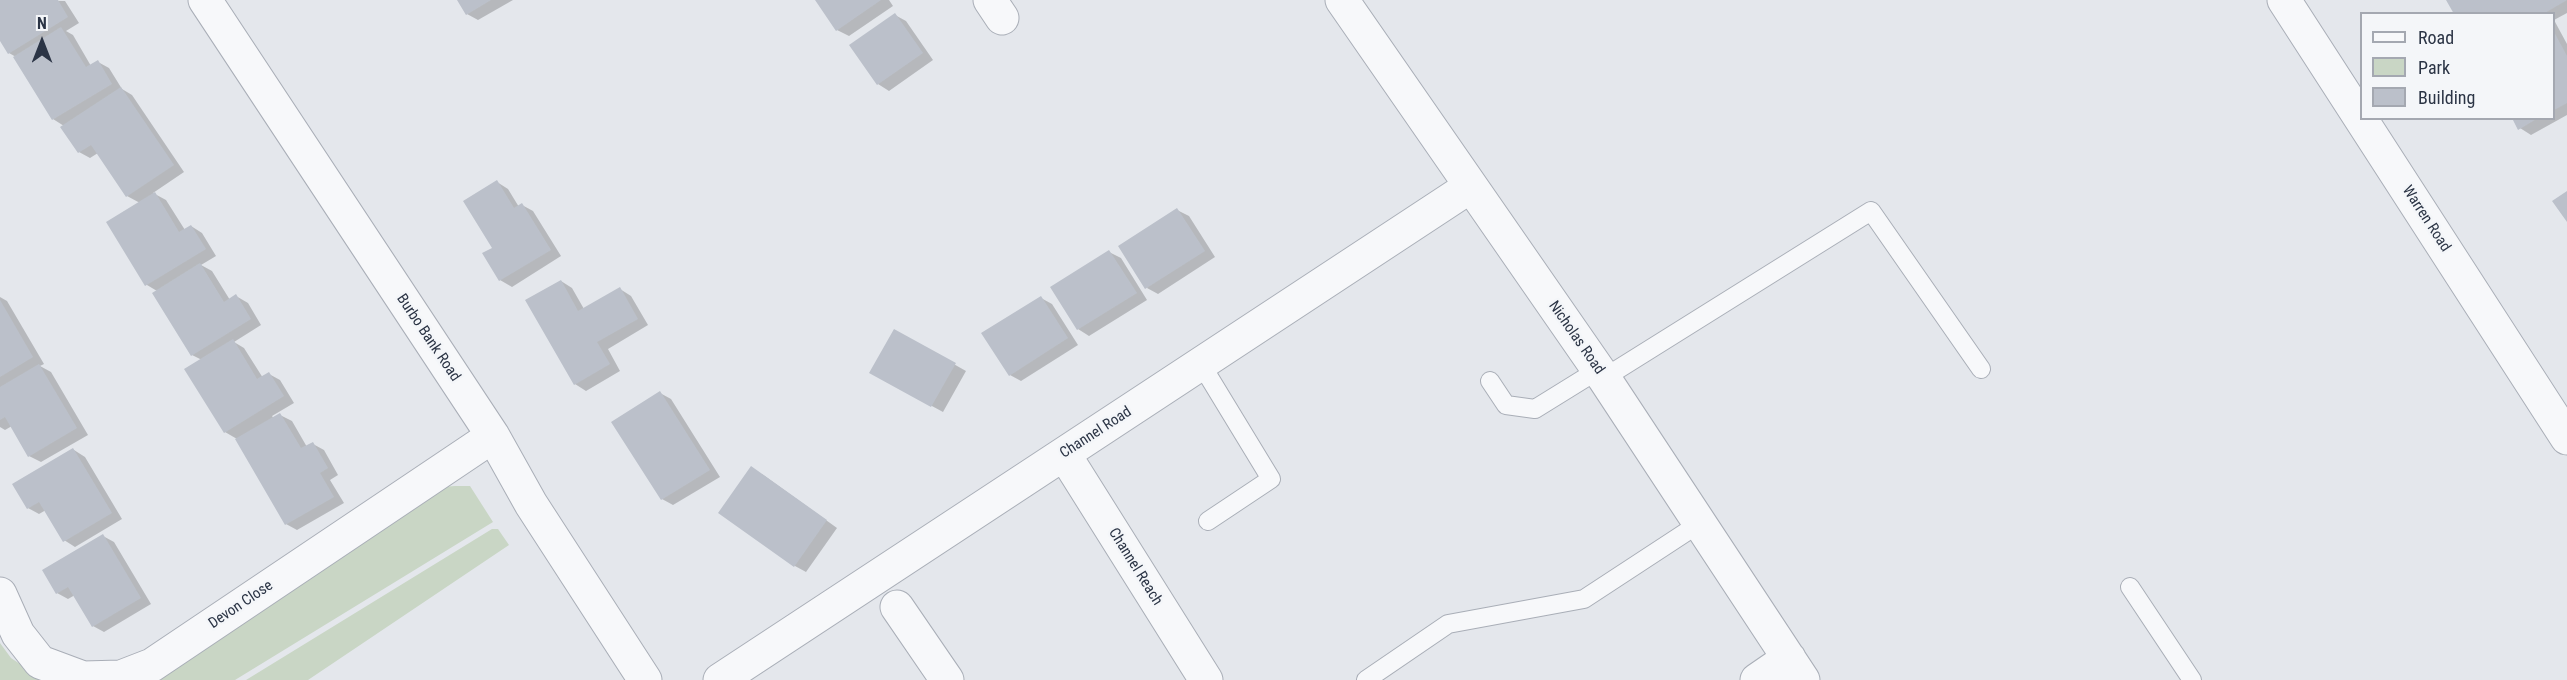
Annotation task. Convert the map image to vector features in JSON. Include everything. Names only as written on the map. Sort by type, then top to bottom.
[{"type":"street","name":"Burbo Bank Road","points":[[205,0],[494,436],[531,504],[645,680]]},
{"type":"street","name":"Nicholas Road","points":[[1342,0],[1601,374],[1796,669]]},
{"type":"street","name":"Warren Road","points":[[2284,0],[2360,118]]},
{"type":"street","name":"Warren Road","points":[[2362,120],[2567,438]]},
{"type":"street","name":"Channel Road","points":[[720,680],[1471,186]]},
{"type":"street","name":"Devon Close","points":[[0,594],[18,634],[40,662],[83,678],[121,676],[152,665],[494,436]]},
{"type":"street","name":"Channel Reach","points":[[1064,454],[1206,680]]},
{"type":"street","points":[[897,607],[947,680]]},
{"type":"street","points":[[1757,680],[1796,669]]},
{"type":"lane","points":[[1490,381],[1506,405],[1535,409],[1601,374],[1871,211],[1981,369]]},
{"type":"lane","points":[[1201,364],[1271,479],[1208,521]]},
{"type":"lane","points":[[1366,680],[1448,624],[1584,599],[1700,523]]},
{"type":"lane","points":[[2130,587],[2192,680]]},
{"type":"green space","points":[[470,486],[493,522],[235,680],[154,680],[442,487]]},
{"type":"green space","points":[[492,529],[498,529],[509,545],[308,680],[246,680]]},
{"type":"green space","points":[[0,643],[11,658],[44,680],[0,680]]},
{"type":"building","points":[[0,0],[58,0],[68,17],[8,54],[0,41]]},
{"type":"building","points":[[457,0],[491,0],[466,15]]},
{"type":"building","points":[[815,0],[881,0],[836,31]]},
{"type":"building","points":[[2446,0],[2567,0],[2546,12],[2453,12]]},
{"type":"building","points":[[895,13],[923,53],[877,85],[849,45]]},
{"type":"building","points":[[61,27],[86,67],[98,60],[112,84],[52,120],[13,57]]},
{"type":"building","points":[[2555,34],[2567,56],[2567,103],[2555,109]]},
{"type":"building","points":[[121,87],[174,165],[126,197],[91,145],[78,153],[60,127]]},
{"type":"building","points":[[2513,120],[2535,120],[2518,130]]},
{"type":"building","points":[[497,180],[514,208],[522,203],[551,250],[499,281],[482,253],[492,248],[463,201]]},
{"type":"building","points":[[2567,191],[2567,222],[2552,201]]},
{"type":"building","points":[[155,192],[179,232],[191,225],[206,249],[145,286],[106,222]]},
{"type":"building","points":[[1177,208],[1205,251],[1145,289],[1118,246]]},
{"type":"building","points":[[1109,250],[1137,293],[1077,330],[1050,287]]},
{"type":"building","points":[[200,263],[224,302],[236,294],[251,319],[191,356],[152,293]]},
{"type":"building","points":[[561,280],[578,311],[620,287],[638,319],[597,342],[610,364],[574,385],[525,300]]},
{"type":"building","points":[[1041,296],[1068,338],[1009,376],[981,333]]},
{"type":"building","points":[[0,300],[33,357],[0,377]]},
{"type":"building","points":[[894,329],[956,363],[931,407],[869,373]]},
{"type":"building","points":[[233,339],[257,379],[269,372],[284,396],[224,433],[184,369]]},
{"type":"building","points":[[39,364],[77,428],[28,457],[5,417],[0,420],[0,387]]},
{"type":"building","points":[[660,391],[710,470],[661,500],[611,422]]},
{"type":"building","points":[[280,413],[301,448],[313,442],[328,468],[320,473],[334,497],[285,525],[235,439]]},
{"type":"building","points":[[73,448],[112,513],[63,542],[39,502],[27,509],[12,484]]},
{"type":"building","points":[[751,466],[827,520],[794,567],[718,513]]},
{"type":"building","points":[[103,534],[141,598],[92,627],[68,587],[56,594],[42,570]]}]
